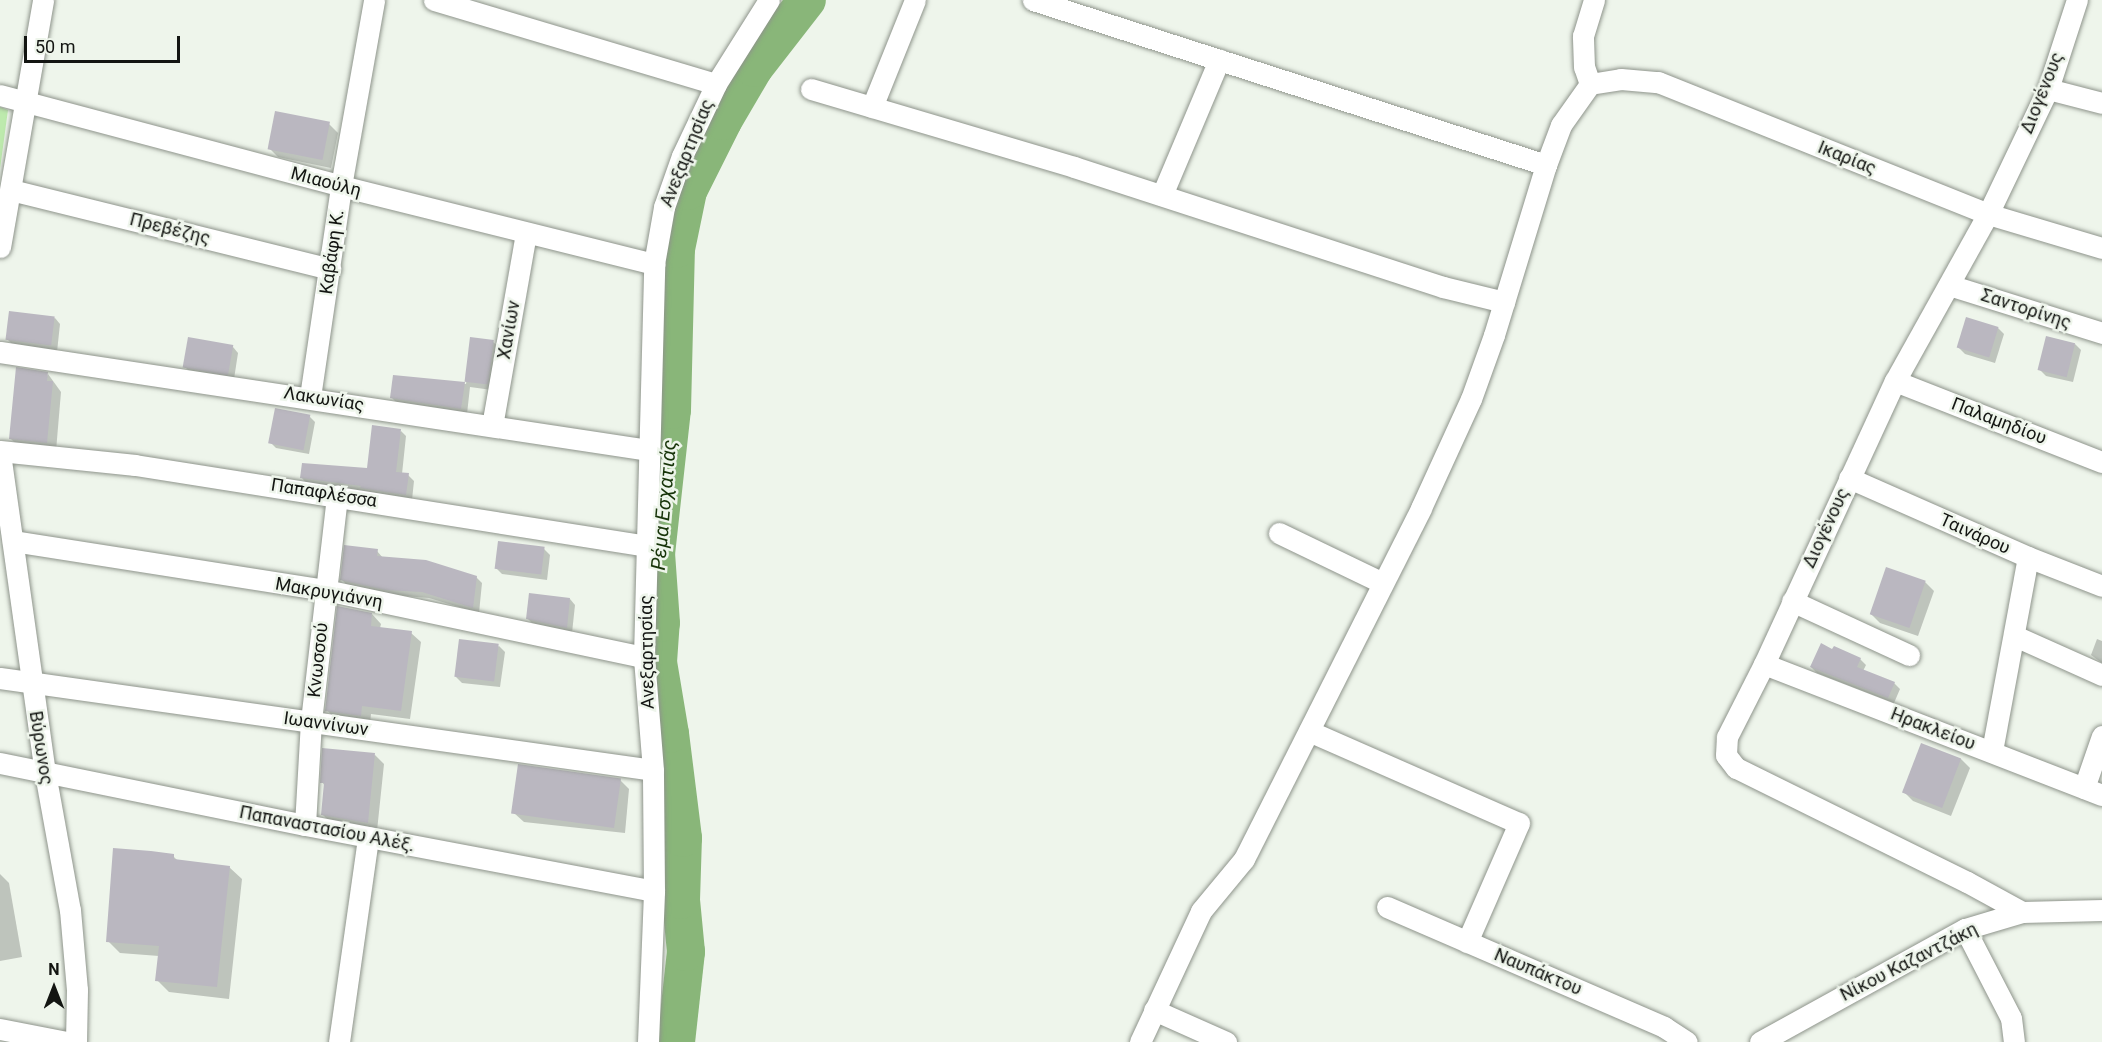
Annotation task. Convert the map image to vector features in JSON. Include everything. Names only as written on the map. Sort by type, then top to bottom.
[{"type":"street","points":[[0,247],[43,0]]},
{"type":"street","name":"Καβάφη Κ.","points":[[310,397],[341,186],[374,0]]},
{"type":"street","points":[[434,0],[716,84]]},
{"type":"street","name":"Ανεξαρτησίας","points":[[648,1042],[654,891],[653,770],[644,657],[654,264],[658,233],[673,179],[716,84],[769,0]]},
{"type":"street","points":[[872,107],[915,0]]},
{"type":"street","points":[[1033,0],[1546,165]]},
{"type":"street","points":[[1140,1042],[1201,911],[1244,860],[1383,583],[1471,399],[1561,125],[1590,84],[1584,67],[1583,36],[1594,0]]},
{"type":"street","name":"Διογένους","points":[[2022,912],[1967,882],[1736,768],[1726,755],[1727,737],[1764,664],[1895,381],[1988,214],[2048,89],[2076,0]]},
{"type":"street","points":[[1162,195],[1219,60]]},
{"type":"street","name":"Ικαρίας","points":[[1590,84],[1621,79],[1658,82],[1988,214],[2102,248]]},
{"type":"street","points":[[811,89],[1162,195],[1443,286],[1504,302]]},
{"type":"street","points":[[2048,89],[2102,103]]},
{"type":"street","name":"Μιαούλη","points":[[0,95],[341,186],[654,264]]},
{"type":"street","name":"Πρεβέζης","points":[[11,190],[330,268]]},
{"type":"street","name":"Χανίων","points":[[492,426],[526,233]]},
{"type":"street","name":"Σαντορίνης","points":[[1949,285],[2102,333]]},
{"type":"street","name":"Λακωνίας","points":[[0,352],[310,397],[648,450]]},
{"type":"street","name":"Παλαμηδίου","points":[[1895,381],[2102,462]]},
{"type":"street","name":"Παπαφλέσσα","points":[[0,452],[135,465],[337,495],[647,546]]},
{"type":"street","name":"Βύρωνος","points":[[0,452],[31,683],[70,910],[77,990],[76,1042]]},
{"type":"street","name":"Ταινάρου","points":[[1849,478],[2028,557],[2102,586]]},
{"type":"street","name":"Κνωσσού","points":[[305,825],[311,722],[337,495]]},
{"type":"street","points":[[1279,533],[1383,583]]},
{"type":"street","name":"Μακρυγιάννη","points":[[13,541],[325,590],[644,657]]},
{"type":"street","points":[[1992,751],[2028,557]]},
{"type":"street","points":[[1792,601],[1909,655]]},
{"type":"street","points":[[2015,636],[2102,675]]},
{"type":"street","name":"Ηρακλείου","points":[[1764,664],[2093,791]]},
{"type":"street","name":"Ιωαννίνων","points":[[0,678],[653,770]]},
{"type":"street","points":[[1309,731],[1519,823],[1467,942]]},
{"type":"street","points":[[2093,791],[2102,736]]},
{"type":"street","name":"Παπαναστασίου Αλέξ.","points":[[0,763],[305,825],[654,891]]},
{"type":"street","points":[[339,1042],[368,837]]},
{"type":"street","name":"Ναυπάκτου","points":[[1387,907],[1664,1027],[1687,1042]]},
{"type":"street","name":"Νίκου Καζαντζάκη","points":[[1760,1042],[1965,929],[2022,912],[2102,910]]},
{"type":"street","points":[[1965,929],[2011,1018],[2014,1042]]},
{"type":"street","points":[[1154,1010],[1226,1042]]},
{"type":"street","points":[[0,1029],[67,1042]]},
{"type":"green space","points":[[0,107],[8,110],[0,169]]},
{"type":"building","points":[[275,111],[330,122],[323,160],[268,149]]},
{"type":"building","points":[[9,311],[55,317],[51,345],[5,340]]},
{"type":"building","points":[[1966,317],[1999,327],[1989,358],[1957,348]]},
{"type":"building","points":[[2046,336],[2075,343],[2067,377],[2038,370]]},
{"type":"building","points":[[188,337],[233,345],[228,376],[183,368]]},
{"type":"building","points":[[470,337],[494,340],[488,385],[465,382]]},
{"type":"building","points":[[16,367],[48,372],[47,381],[53,381],[47,443],[9,439]]},
{"type":"building","points":[[393,375],[465,382],[461,409],[390,398]]},
{"type":"building","points":[[275,408],[310,415],[303,450],[268,443]]},
{"type":"building","points":[[372,425],[401,429],[396,472],[409,473],[406,495],[300,478],[302,463],[367,468]]},
{"type":"building","points":[[498,541],[545,547],[541,575],[495,569]]},
{"type":"building","points":[[344,545],[378,549],[377,556],[426,560],[477,576],[473,608],[422,592],[385,590],[340,580]]},
{"type":"building","points":[[1886,567],[1926,581],[1909,628],[1870,614]]},
{"type":"building","points":[[529,593],[570,598],[567,628],[526,619]]},
{"type":"building","points":[[337,606],[372,613],[371,626],[412,631],[401,711],[362,706],[361,716],[325,711]]},
{"type":"building","points":[[459,639],[499,644],[494,682],[454,677]]},
{"type":"building","points":[[1821,643],[1861,658],[1857,667],[1895,682],[1888,698],[1810,667]]},
{"type":"building","points":[[1921,743],[1961,758],[1942,808],[1902,792]]},
{"type":"building","points":[[322,748],[375,753],[368,823],[321,815],[324,783],[320,783]]},
{"type":"building","points":[[518,764],[621,778],[614,828],[511,814]]},
{"type":"building","points":[[113,848],[174,854],[174,859],[230,866],[217,987],[155,981],[159,946],[106,942]]},
{"type":"waterway","name":"Ρέμα Εσχατιάς","points":[[676,1042],[686,952],[681,900],[683,838],[658,662],[661,623],[656,554],[672,410],[676,249],[688,191],[723,121],[754,68],[807,0]]}]
